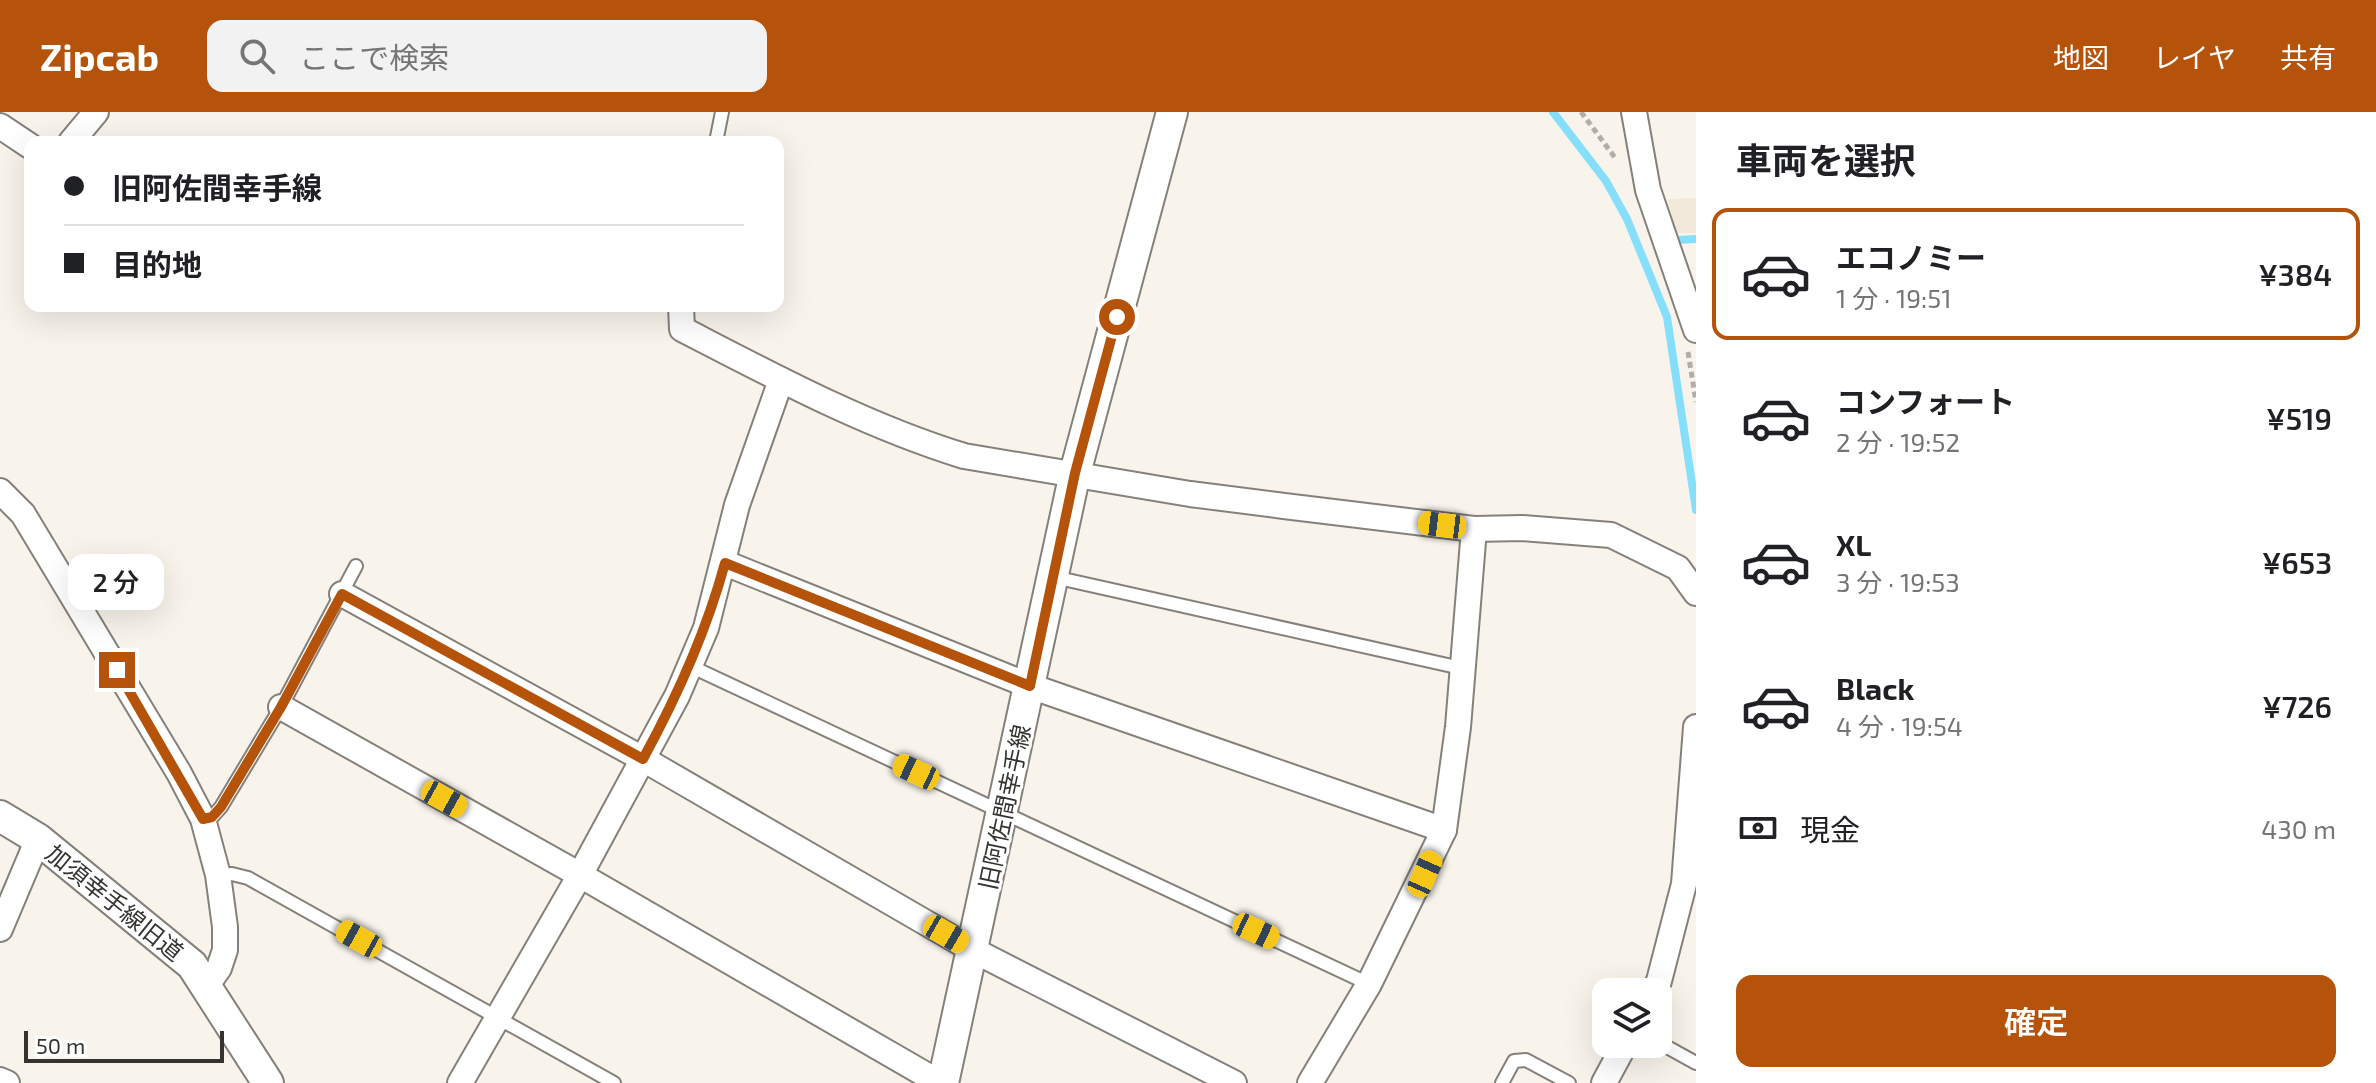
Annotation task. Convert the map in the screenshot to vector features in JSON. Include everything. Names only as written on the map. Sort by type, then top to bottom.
[{"type":"street","points":[[76,136],[96,112]]},
{"type":"street","name":"旧阿佐間幸手線","points":[[941,1083],[973,950],[1075,473],[1172,112]]},
{"type":"street","points":[[1634,112],[1648,190],[1696,330]]},
{"type":"street","points":[[0,126],[24,142]]},
{"type":"street","points":[[681,312],[682,329],[781,380],[940,449],[999,464],[1075,473],[1190,494],[1474,529],[1522,528],[1611,535],[1678,568],[1696,593]]},
{"type":"street","points":[[460,1083],[580,875],[690,666],[706,628],[725,563],[737,505],[781,380]]},
{"type":"street","points":[[0,491],[23,514],[179,773],[203,819],[218,875],[225,927],[225,950],[219,968],[205,988]]},
{"type":"street","points":[[1310,1083],[1369,984],[1444,830],[1458,727],[1474,529]]},
{"type":"street","points":[[725,563],[1030,686],[1444,830]]},
{"type":"street","points":[[342,594],[643,759],[973,950],[1234,1083]]},
{"type":"street","points":[[281,707],[941,1083]]},
{"type":"street","points":[[1660,978],[1684,884],[1696,727]]},
{"type":"street","name":"加須幸手線旧道","points":[[0,816],[38,839],[192,965],[268,1083]]},
{"type":"street","points":[[0,929],[38,839]]},
{"type":"street","points":[[1604,1083],[1617,1058]]},
{"type":"street","points":[[0,1080],[7,1083]]},
{"type":"lane","points":[[717,136],[722,112]]},
{"type":"lane","points":[[203,819],[212,817],[221,807],[281,707],[356,566]]},
{"type":"lane","points":[[1051,577],[1461,668]]},
{"type":"lane","points":[[690,666],[1369,984]]},
{"type":"lane","points":[[218,875],[248,878],[614,1083]]},
{"type":"lane","points":[[1672,1050],[1696,1063]]},
{"type":"lane","points":[[1502,1083],[1514,1061],[1526,1060],[1569,1083]]},
{"type":"path","points":[[1581,112],[1601,136],[1622,170],[1648,190]]},
{"type":"shaded area","points":[[1696,198],[1696,233],[1675,233],[1668,199]]},
{"type":"waterway","points":[[1553,112],[1606,181],[1627,219],[1667,317],[1696,510]]},
{"type":"waterway","points":[[1677,240],[1696,239]]},
{"type":"route","points":[[117,670],[203,819],[212,817],[221,807],[281,707],[342,594],[643,759],[677,696],[706,628],[725,563],[1030,686],[1075,473],[1117,317]]}]
